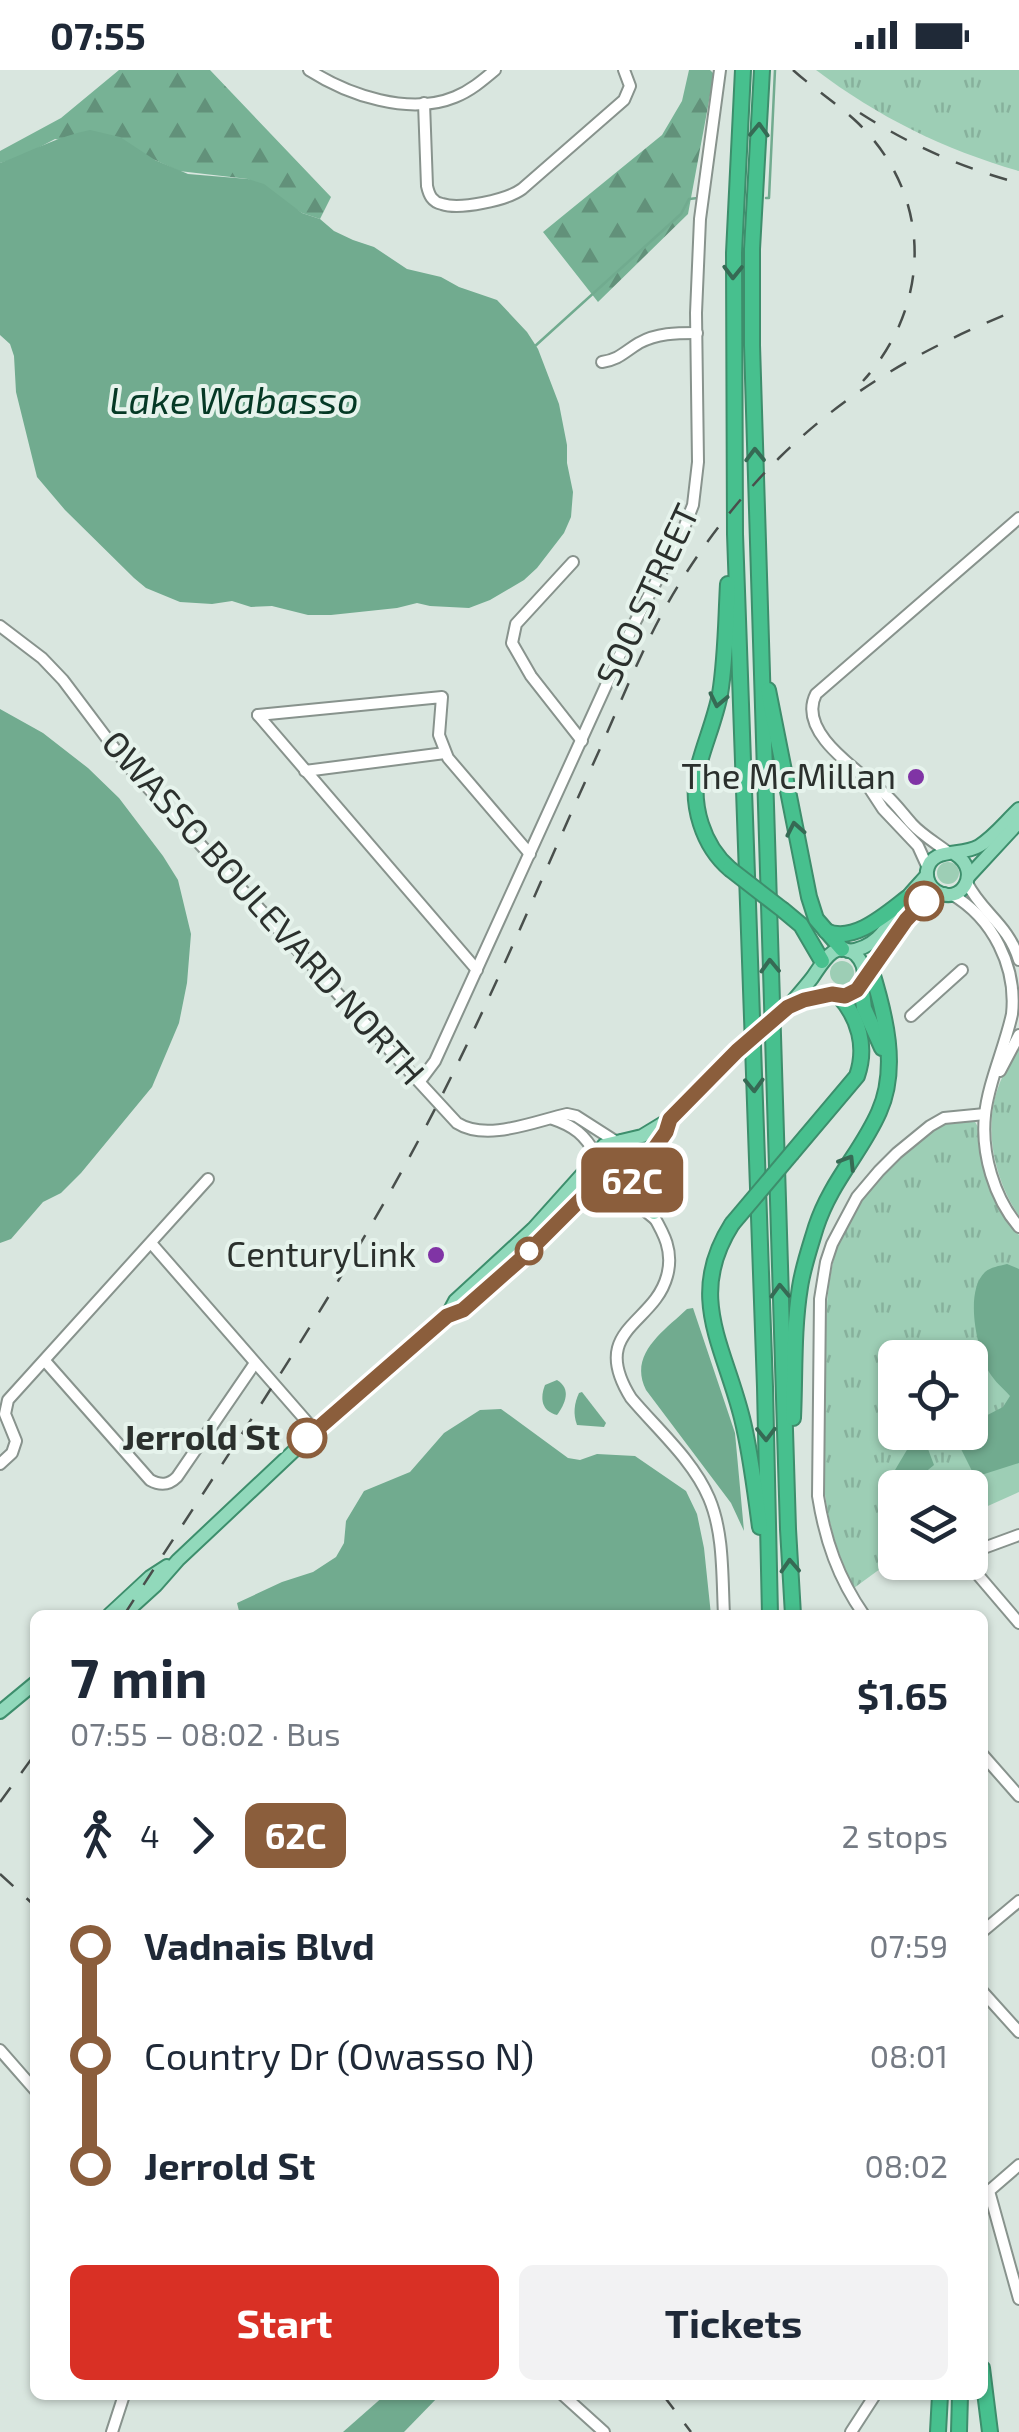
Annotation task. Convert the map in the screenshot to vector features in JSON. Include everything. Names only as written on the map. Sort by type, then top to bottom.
[{"type":"highway","points":[[742,70],[734,253],[735,534],[769,1610]]},
{"type":"highway","points":[[762,70],[752,280],[760,653],[793,1610]]},
{"type":"highway","points":[[735,534],[722,677],[696,782],[698,810],[713,850],[730,870],[801,925],[820,965]]},
{"type":"highway","points":[[760,653],[808,897],[816,919],[846,950]]},
{"type":"highway","points":[[826,932],[838,936],[870,924],[906,898]]},
{"type":"highway","points":[[788,1529],[800,1282],[830,1191],[878,1114],[890,1076],[880,1001],[865,977]]},
{"type":"highway","points":[[769,1610],[748,1447],[708,1286],[718,1247],[732,1224],[857,1076],[862,1063],[860,1034],[852,1012],[835,995]]},
{"type":"highway","points":[[938,2432],[940,2400]]},
{"type":"highway","points":[[960,2400],[960,2432]]},
{"type":"highway","points":[[986,2400],[990,2432]]},
{"type":"main road","points":[[447,1316],[455,1301],[533,1229],[604,1145],[642,1136],[670,1119],[737,1051],[788,1007],[833,952],[863,948],[879,938],[936,857],[978,847],[1019,809]]},
{"type":"main road","points":[[788,1007],[804,1000],[852,993],[916,906],[963,888],[1019,822]]},
{"type":"main road","points":[[952,853],[966,863],[968,879]]},
{"type":"main road","points":[[927,871],[932,887],[947,894]]},
{"type":"main road","points":[[846,950],[862,964],[865,977]]},
{"type":"main road","points":[[820,965],[821,983],[835,995]]},
{"type":"main road","points":[[128,1610],[315,1431],[447,1316],[463,1310],[584,1196],[628,1183],[666,1132],[670,1119]]},
{"type":"main road","points":[[619,1141],[634,1148],[655,1216]]},
{"type":"main road","points":[[595,1158],[598,1175],[611,1185]]},
{"type":"main road","points":[[114,1610],[150,1577],[178,1560]]},
{"type":"main road","points":[[0,1712],[30,1687]]},
{"type":"street","points":[[309,70],[371,98],[424,104],[460,96],[494,70]]},
{"type":"street","points":[[424,104],[427,186],[432,198],[448,205],[492,202],[522,189],[624,100],[630,86],[624,70]]},
{"type":"street","name":"SOO STREET","points":[[420,1081],[435,1061],[634,624],[692,506],[698,474],[696,333],[700,219],[720,70]]},
{"type":"street","points":[[602,362],[617,359],[654,336],[696,333]]},
{"type":"street","points":[[952,853],[924,835],[891,799],[829,745],[820,734],[811,706],[816,694],[1019,518]]},
{"type":"street","points":[[573,562],[522,616],[512,643],[522,664],[582,741]]},
{"type":"street","name":"OWASSO BOULEVARD NORTH","points":[[0,626],[58,675],[86,707],[126,765],[450,1115],[467,1128],[488,1132],[570,1114],[619,1141]]},
{"type":"street","points":[[477,970],[258,715],[442,697],[438,725],[445,753],[530,854]]},
{"type":"street","points":[[304,770],[445,753]]},
{"type":"street","points":[[860,773],[883,809],[918,846],[927,871]]},
{"type":"street","points":[[968,879],[976,898],[1007,932],[1019,960]]},
{"type":"street","points":[[947,894],[962,900],[990,930],[1011,976],[1012,1014],[985,1114],[992,1180],[1019,1227]]},
{"type":"street","points":[[911,1016],[962,970]]},
{"type":"street","points":[[994,1080],[1019,1036]]},
{"type":"street","points":[[861,1610],[840,1576],[818,1496],[820,1299],[826,1262],[856,1197],[886,1163],[944,1118],[985,1114]]},
{"type":"street","points":[[552,1118],[578,1130],[595,1158]]},
{"type":"street","points":[[0,1464],[12,1453],[16,1442],[4,1414],[8,1400],[208,1180]]},
{"type":"street","points":[[611,1185],[655,1216],[669,1254],[668,1276],[623,1336],[618,1354],[621,1378],[631,1398],[686,1462],[709,1497],[717,1524],[724,1610]]},
{"type":"street","points":[[151,1244],[315,1431]]},
{"type":"street","points":[[45,1361],[150,1480],[164,1484],[178,1477],[256,1364]]},
{"type":"street","points":[[988,1546],[1019,1535]]},
{"type":"street","points":[[985,1580],[1015,1611],[1019,1623]]},
{"type":"street","points":[[988,1761],[1019,1796]]},
{"type":"street","points":[[988,1927],[1019,1901]]},
{"type":"street","points":[[988,1998],[1019,2032]]},
{"type":"street","points":[[0,2050],[30,2084]]},
{"type":"street","points":[[1019,2165],[989,2192],[1019,2299]]},
{"type":"street","points":[[112,2432],[122,2400]]},
{"type":"street","points":[[569,2400],[604,2432]]},
{"type":"street","points":[[851,2432],[872,2400]]},
{"type":"green space","points":[[119,70],[210,70],[331,197],[320,219],[302,213],[248,179],[179,171],[155,160],[55,139],[0,163],[0,151],[61,118]]},
{"type":"green space","points":[[689,70],[710,70],[714,74],[688,214],[598,302],[543,232],[662,135],[682,101]]},
{"type":"green space","points":[[816,70],[1019,70],[1019,171],[913,130],[863,103]]},
{"type":"green space","points":[[948,862],[956,865],[956,881],[948,884],[940,881],[937,873],[940,865]]},
{"type":"green space","points":[[842,961],[854,973],[842,985],[830,973]]},
{"type":"green space","points":[[1019,1045],[1019,1216],[998,1171],[992,1120],[998,1088]]},
{"type":"green space","points":[[974,1120],[994,1198],[1019,1235],[1019,1492],[988,1506],[988,1470],[878,1470],[878,1570],[854,1588],[834,1539],[824,1479],[826,1311],[831,1271],[843,1233],[872,1187],[940,1126]]},
{"type":"green space","points":[[616,1151],[625,1155],[629,1164],[625,1173],[616,1177],[607,1173],[603,1164],[607,1155]]},
{"type":"water","name":"Lake Wabasso","points":[[90,130],[120,137],[155,160],[188,174],[264,184],[302,213],[374,247],[407,269],[441,277],[497,300],[538,349],[559,404],[567,445],[573,492],[571,517],[564,533],[537,568],[490,600],[469,608],[417,603],[331,615],[308,615],[272,606],[251,607],[232,601],[180,602],[146,588],[134,578],[37,477],[16,392],[14,356],[10,344],[0,335],[0,163]]},
{"type":"water","points":[[0,709],[43,733],[119,798],[178,880],[191,934],[179,1023],[152,1087],[81,1173],[61,1193],[43,1202],[11,1239],[0,1243]]},
{"type":"water","points":[[1007,1264],[1019,1269],[1019,1463],[988,1473],[972,1470],[962,1450],[988,1450],[988,1415],[1003,1407],[1010,1396],[988,1369],[988,1340],[978,1340],[977,1336],[975,1293],[985,1272]]},
{"type":"water","points":[[693,1308],[735,1433],[744,1531],[731,1503],[646,1390],[642,1377],[645,1354],[651,1344],[687,1309]]},
{"type":"water","points":[[557,1380],[566,1392],[557,1415],[545,1407],[542,1399],[545,1385]]},
{"type":"water","points":[[582,1392],[606,1423],[604,1427],[577,1425],[575,1405]]},
{"type":"water","points":[[501,1409],[568,1458],[580,1460],[597,1454],[635,1456],[686,1491],[697,1514],[704,1548],[710,1610],[239,1610],[237,1603],[313,1572],[336,1557],[344,1543],[346,1521],[364,1491],[410,1472],[444,1433],[480,1410]]},
{"type":"water","points":[[907,1450],[928,1450],[934,1465],[928,1470],[895,1470]]},
{"type":"water","points":[[379,2400],[435,2400],[404,2432],[343,2432]]},
{"type":"waterway","points":[[766,198],[775,70]]},
{"type":"waterway","points":[[534,347],[681,214],[689,199],[698,198]]},
{"type":"railway","points":[[793,70],[859,124],[883,153],[901,184],[911,217],[915,251],[912,286],[886,351],[863,381]]},
{"type":"railway","points":[[860,113],[937,154],[1019,183]]},
{"type":"railway","points":[[127,1610],[286,1366],[400,1174],[477,1023],[644,650],[700,552],[765,473],[834,410],[921,354],[1019,309]]},
{"type":"railway","points":[[0,1802],[30,1761]]},
{"type":"railway","points":[[0,1874],[30,1901]]},
{"type":"railway","points":[[667,2400],[691,2432]]},
{"type":"bus line","name":"62C","points":[[307,1438],[447,1316],[463,1310],[584,1196],[608,1184],[621,1185],[633,1179],[666,1132],[670,1119],[737,1051],[788,1007],[857,990],[916,906],[924,901]]},
{"type":"place","name":"The McMillan","points":[[916,777]]},
{"type":"place","name":"CenturyLink","points":[[436,1255]]},
{"type":"place","name":"Jerrold St","points":[[307,1438]]}]
